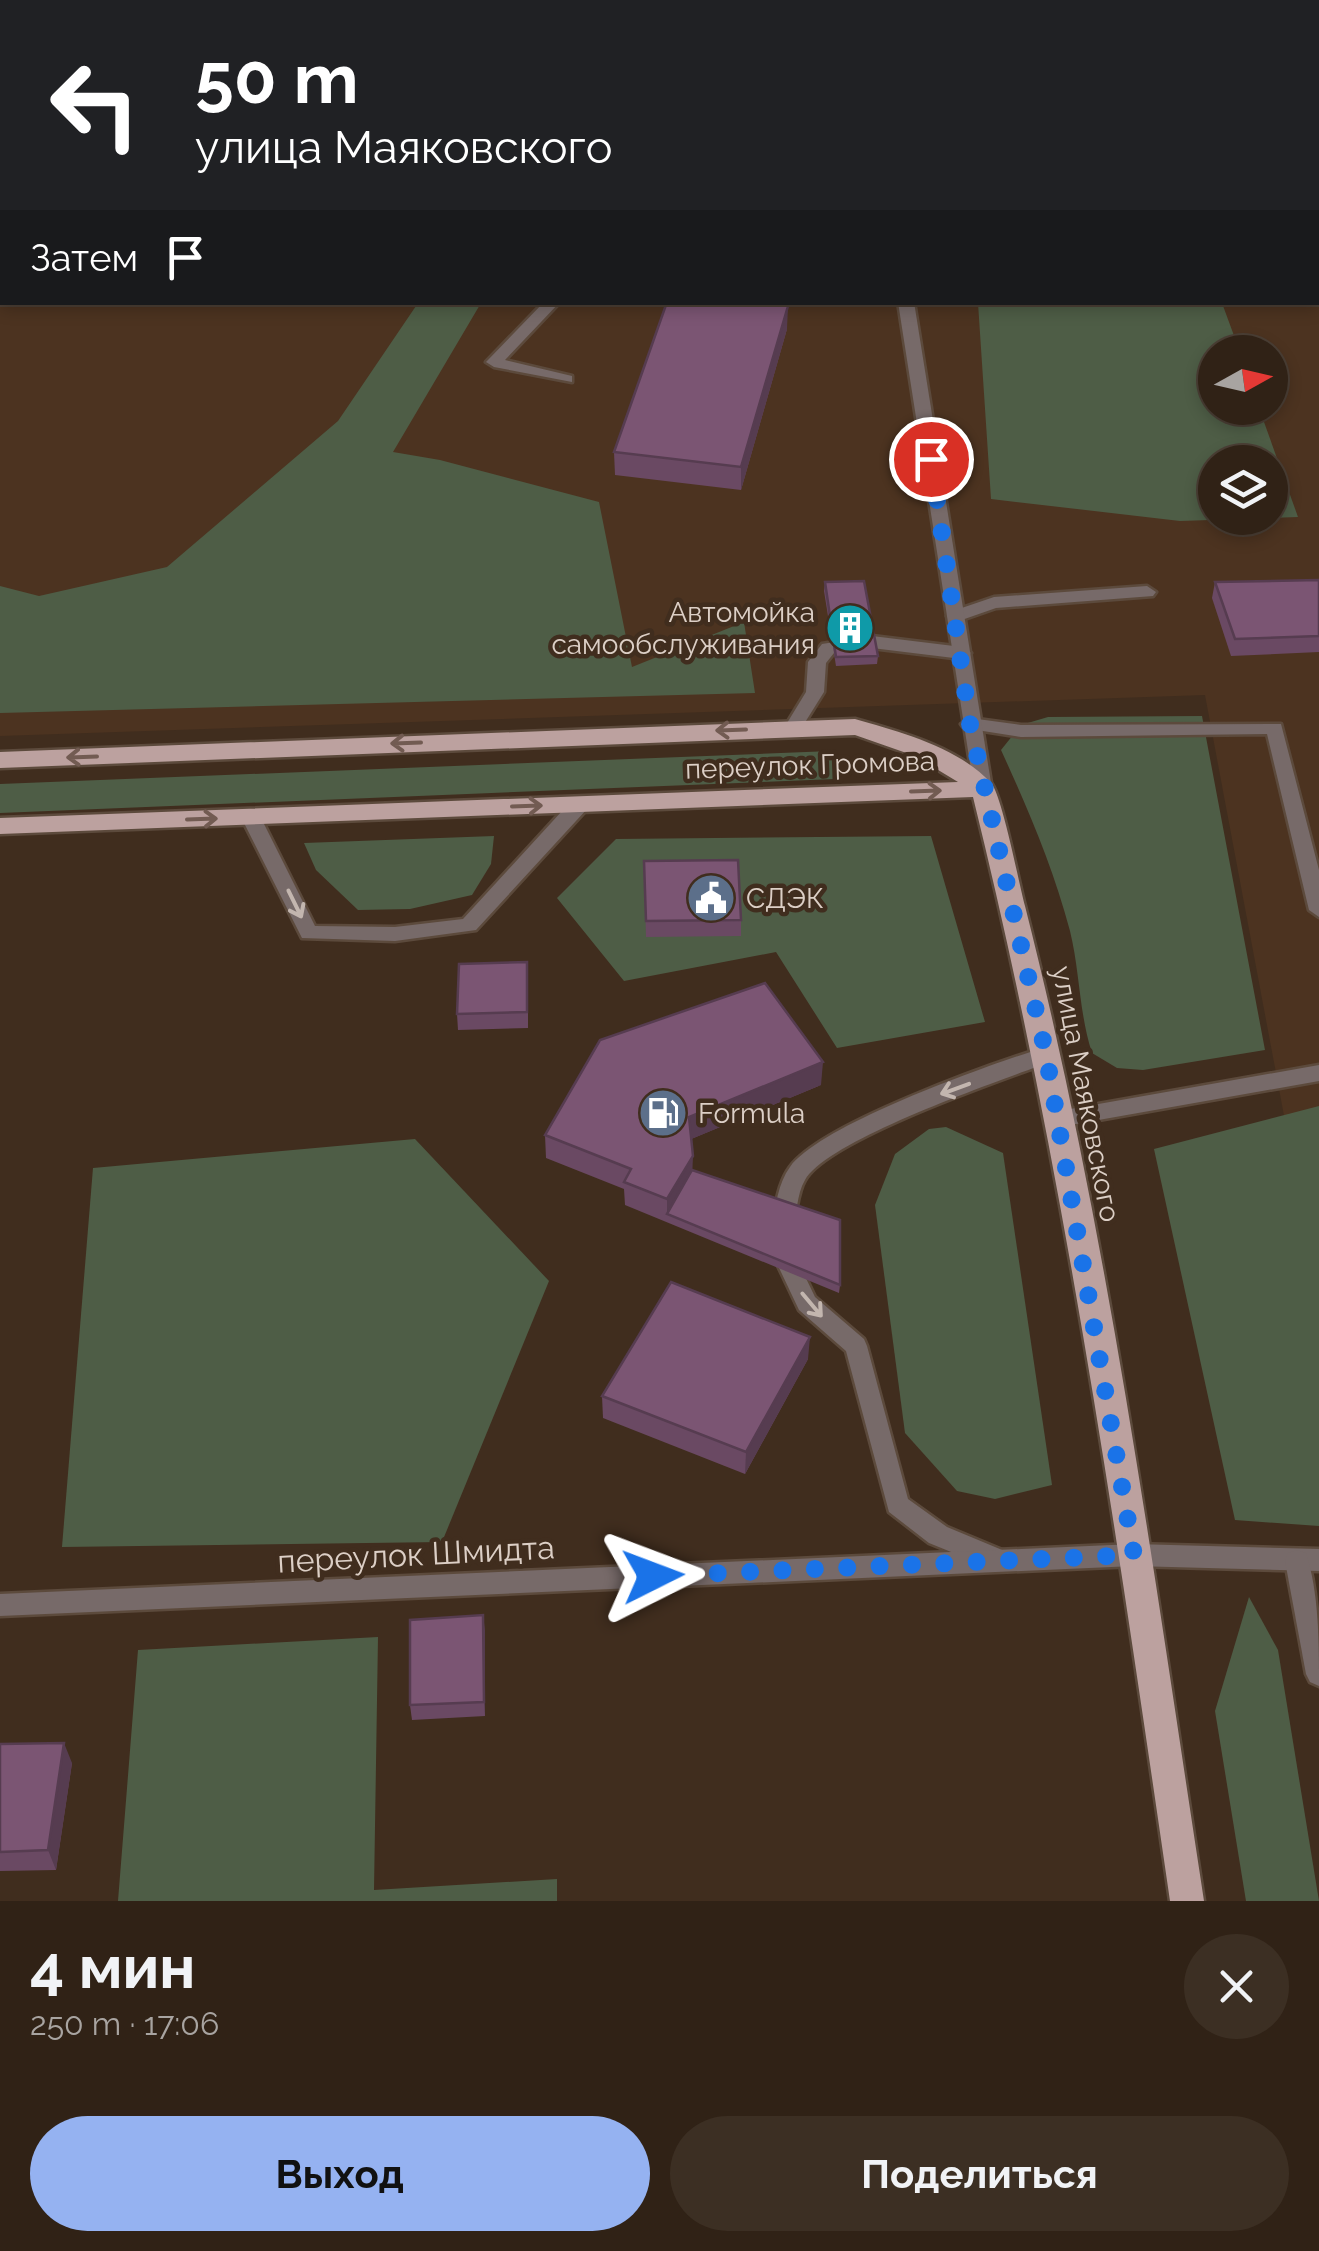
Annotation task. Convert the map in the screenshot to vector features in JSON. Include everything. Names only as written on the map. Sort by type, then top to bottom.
[{"type":"main road","name":"переулок Громова","points":[[0,760],[855,727],[910,743],[953,764],[983,789]]},
{"type":"main road","name":"переулок Громова","points":[[0,826],[983,789]]},
{"type":"main road","name":"улица Маяковского","points":[[983,789],[1058,1119],[1134,1555],[1187,1901]]},
{"type":"street","points":[[549,305],[494,362],[566,379]]},
{"type":"street","name":"улица Маяковского","points":[[906,305],[983,789]]},
{"type":"street","points":[[956,616],[994,603],[1147,592]]},
{"type":"street","points":[[792,728],[815,692],[817,662],[828,648],[872,642],[962,653]]},
{"type":"street","points":[[970,724],[1021,731],[1275,728],[1319,910]]},
{"type":"street","points":[[251,817],[308,933],[395,934],[469,925],[580,804]]},
{"type":"street","points":[[999,1561],[938,1535],[898,1504],[856,1346],[807,1304],[778,1242],[798,1170],[844,1138],[926,1100],[1046,1054]]},
{"type":"street","points":[[1058,1119],[1319,1073]]},
{"type":"street","name":"переулок Шмидта","points":[[0,1605],[1134,1555],[1308,1560]]},
{"type":"street","points":[[1308,1560],[1319,1674]]},
{"type":"shaded area","points":[[0,305],[1319,305],[1319,1302],[1205,695],[0,736]]},
{"type":"green space","points":[[417,305],[480,305],[393,452],[440,460],[599,502],[632,667],[744,622],[755,693],[0,713],[0,586],[39,596],[167,567],[338,421]]},
{"type":"green space","points":[[978,305],[1223,305],[1234,335],[1198,335],[1198,425],[1265,425],[1272,445],[1198,445],[1198,520],[991,499]]},
{"type":"green space","points":[[1288,489],[1298,517],[1288,517]]},
{"type":"green space","points":[[1202,716],[1265,1050],[1143,1070],[1117,1068],[1092,1053],[1063,907],[1001,750],[1021,725],[1048,717]]},
{"type":"green space","points":[[831,751],[835,779],[0,813],[0,784]]},
{"type":"green space","points":[[494,836],[491,864],[472,895],[410,909],[358,910],[316,870],[304,843]]},
{"type":"green space","points":[[931,836],[985,1022],[837,1048],[776,952],[624,981],[557,898],[616,839]]},
{"type":"green space","points":[[1319,1106],[1319,1526],[1235,1520],[1154,1149]]},
{"type":"green space","points":[[946,1127],[1003,1153],[1052,1485],[995,1499],[957,1491],[905,1433],[875,1205],[895,1154],[929,1129]]},
{"type":"green space","points":[[415,1139],[549,1281],[442,1542],[62,1547],[93,1168]]},
{"type":"green space","points":[[1249,1597],[1278,1650],[1319,1901],[1246,1901],[1215,1711]]},
{"type":"green space","points":[[378,1637],[374,1890],[557,1879],[557,1901],[118,1901],[138,1650]]},
{"type":"building","points":[[666,305],[788,306],[741,467],[614,452]]},
{"type":"building","points":[[1319,580],[1319,636],[1235,639],[1215,582]]},
{"type":"building","name":"Автомойка самообслуживания","points":[[864,581],[878,656],[836,657],[825,582]]},
{"type":"building","points":[[738,860],[741,920],[646,921],[644,861]]},
{"type":"building","points":[[527,962],[527,1012],[457,1014],[459,964]]},
{"type":"building","name":"Formula","points":[[765,983],[823,1062],[689,1117],[693,1156],[667,1199],[624,1182],[631,1169],[545,1135],[600,1040]]},
{"type":"building","points":[[692,1170],[840,1220],[840,1285],[667,1214]]},
{"type":"building","points":[[671,1282],[810,1337],[746,1452],[602,1396]]},
{"type":"building","points":[[483,1615],[484,1702],[410,1705],[410,1620]]},
{"type":"building","points":[[64,1743],[48,1850],[0,1852],[0,1744]]},
{"type":"place","name":"Автомойка самообслуживания","points":[[850,628]]},
{"type":"place","name":"СДЭК","points":[[711,898]]},
{"type":"place","name":"Formula","points":[[663,1113]]},
{"type":"route","points":[[653,1576],[1134,1555],[1046,1054],[970,724],[931,459]]}]
